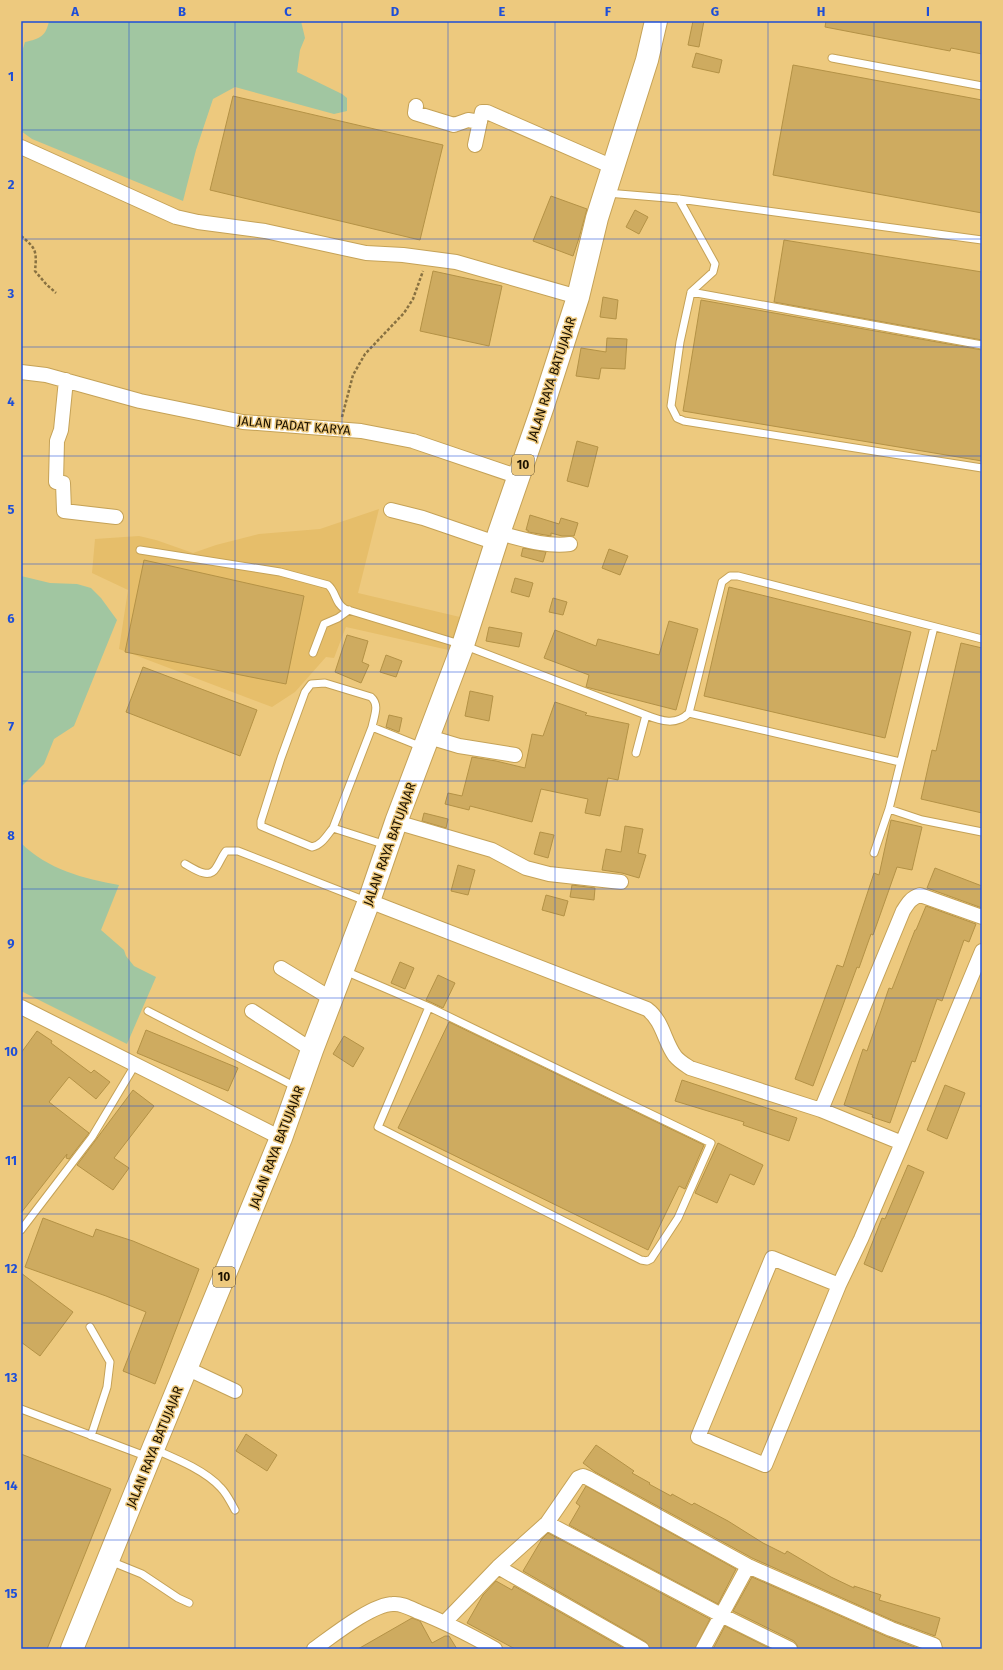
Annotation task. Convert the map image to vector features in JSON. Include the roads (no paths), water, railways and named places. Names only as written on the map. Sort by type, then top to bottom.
[{"type":"highway","name":"JALAN RAYA BATUJAJAR","points":[[72,1649],[281,1138],[387,845],[463,645],[497,538],[544,406],[578,297],[597,218],[647,60],[656,21]]},
{"type":"street","points":[[416,106],[415,113],[454,125],[468,120],[480,122]]},
{"type":"street","points":[[475,145],[482,112],[487,112],[613,167]]},
{"type":"street","points":[[21,146],[176,218],[265,231],[366,253],[456,262],[578,297]]},
{"type":"street","name":"JALAN PADAT KARYA","points":[[21,372],[46,375],[140,401],[243,422],[361,431],[413,441],[519,477]]},
{"type":"street","points":[[66,380],[61,430],[57,441],[56,482],[63,483],[64,511],[116,517]]},
{"type":"street","points":[[391,510],[497,538],[561,545],[570,544]]},
{"type":"street","points":[[426,742],[515,755]]},
{"type":"street","points":[[396,822],[492,850],[518,865],[540,872],[621,882]]},
{"type":"street","points":[[821,1110],[907,904],[913,898],[920,895],[982,918]]},
{"type":"street","points":[[368,901],[647,1009],[654,1014],[659,1021],[674,1054],[681,1062],[690,1068],[821,1110],[902,1143]]},
{"type":"street","points":[[839,1285],[772,1258],[698,1437],[765,1465],[839,1285],[861,1239],[982,951]]},
{"type":"street","points":[[281,968],[332,999]]},
{"type":"street","points":[[21,1007],[281,1138]]},
{"type":"street","points":[[252,1011],[312,1050]]},
{"type":"street","points":[[186,1368],[235,1391]]},
{"type":"street","points":[[445,1622],[498,1568],[547,1523],[578,1478],[583,1476],[748,1566],[891,1629],[934,1645],[935,1649]]},
{"type":"street","points":[[547,1523],[721,1615],[790,1649]]},
{"type":"street","points":[[703,1649],[748,1566]]},
{"type":"street","points":[[498,1568],[642,1649]]},
{"type":"street","points":[[314,1649],[370,1611],[393,1604],[401,1605],[445,1622],[494,1649]]},
{"type":"lane","points":[[832,58],[982,86]]},
{"type":"lane","points":[[605,192],[680,199],[982,240]]},
{"type":"lane","points":[[680,199],[715,264],[713,272],[691,292],[680,342],[671,401],[672,412],[677,418],[684,421],[982,468]]},
{"type":"lane","points":[[691,292],[982,345]]},
{"type":"lane","points":[[140,550],[280,572],[328,585],[331,588],[338,604],[349,610],[463,645],[666,722],[675,722],[684,718],[689,713],[722,582],[730,576],[738,576],[934,628],[982,639]]},
{"type":"lane","points":[[313,653],[324,624],[338,618],[349,610]]},
{"type":"lane","points":[[874,853],[889,809],[934,628]]},
{"type":"lane","points":[[325,683],[370,697],[376,702],[372,727],[333,828],[317,846],[306,846],[261,826],[260,821],[281,758],[305,692],[311,684],[325,683]]},
{"type":"lane","points":[[689,713],[900,762]]},
{"type":"lane","points":[[636,754],[646,715]]},
{"type":"lane","points":[[372,727],[426,742]]},
{"type":"lane","points":[[889,809],[922,820],[982,832]]},
{"type":"lane","points":[[333,828],[387,845]]},
{"type":"lane","points":[[185,864],[203,873],[210,873],[216,870],[226,851],[238,851],[368,901]]},
{"type":"lane","points":[[343,969],[429,1007],[711,1143],[678,1218],[651,1259],[647,1261],[641,1260],[378,1127],[429,1007]]},
{"type":"lane","points":[[148,1011],[299,1089]]},
{"type":"lane","points":[[21,1230],[92,1137],[135,1065]]},
{"type":"lane","points":[[90,1327],[110,1362],[107,1387],[91,1436]]},
{"type":"lane","points":[[21,1409],[91,1436],[177,1459],[209,1478],[222,1489],[235,1510]]},
{"type":"lane","points":[[108,1560],[142,1574],[178,1598],[189,1603]]}]
